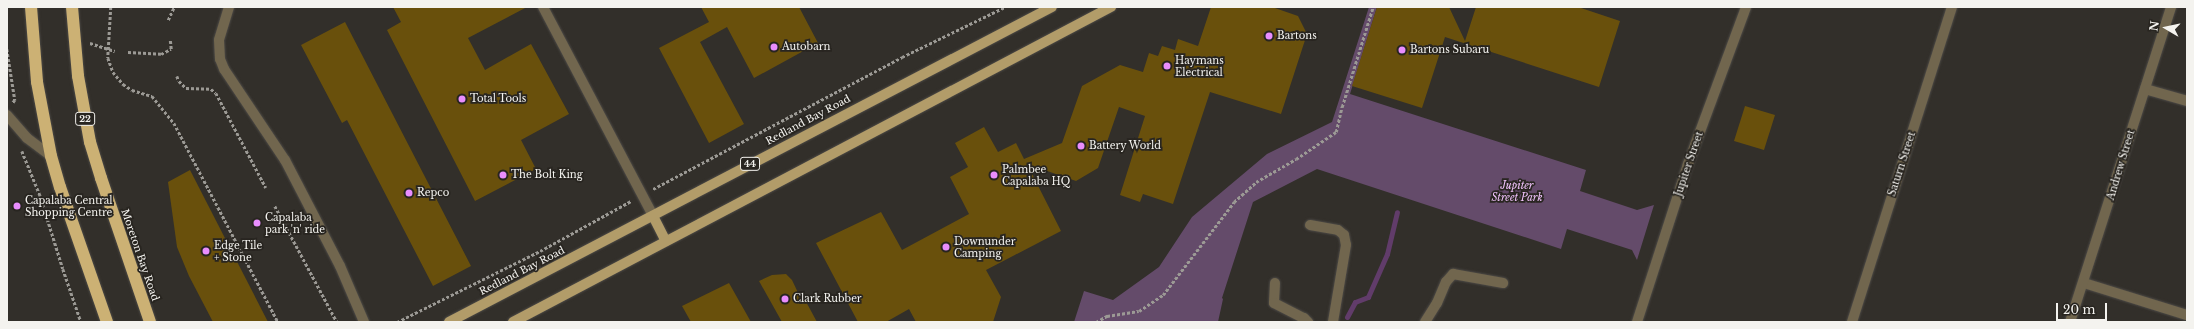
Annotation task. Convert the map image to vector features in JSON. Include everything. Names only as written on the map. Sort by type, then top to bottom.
[{"type":"highway","points":[[31,7],[37,82],[51,156],[60,187],[107,322]]},
{"type":"highway","name":"Moreton Bay Road","points":[[72,7],[81,95],[90,142],[103,185],[150,322]]},
{"type":"main road","name":"Redland Bay Road","points":[[449,322],[1052,7]]},
{"type":"main road","points":[[513,322],[1111,7]]},
{"type":"main road","points":[[653,216],[666,241]]},
{"type":"street","points":[[229,7],[219,40],[220,59],[224,69],[285,160],[340,266],[364,322]]},
{"type":"street","points":[[543,7],[653,216]]},
{"type":"street","name":"Jupiter Street","points":[[1637,322],[1688,164],[1746,7]]},
{"type":"street","name":"Saturn Street","points":[[1852,322],[1952,7]]},
{"type":"street","name":"Andrew Street","points":[[2070,322],[2084,283],[2171,7]]},
{"type":"street","points":[[2145,89],[2187,101]]},
{"type":"street","points":[[8,115],[27,138],[51,156]]},
{"type":"street","points":[[1310,225],[1338,230],[1344,235],[1346,245],[1333,322]]},
{"type":"street","points":[[1425,322],[1437,302],[1446,282],[1452,274],[1503,283]]},
{"type":"street","points":[[1275,283],[1274,303],[1304,318],[1308,322]]},
{"type":"street","points":[[2084,283],[2187,315]]},
{"type":"path","points":[[111,7],[108,50],[110,65],[117,78],[132,90],[152,96],[174,123],[278,322]]},
{"type":"path","points":[[168,20],[174,7]]},
{"type":"path","points":[[397,322],[540,251],[902,57],[1005,7]]},
{"type":"path","points":[[1096,322],[1107,316],[1139,311],[1163,295],[1234,202],[1256,182],[1296,159],[1336,132],[1342,107],[1373,7]]},
{"type":"path","points":[[74,38],[114,51]]},
{"type":"path","points":[[128,52],[161,54],[171,49],[170,39]]},
{"type":"path","points":[[7,49],[15,100],[8,115]]},
{"type":"path","points":[[177,76],[179,81],[186,88],[211,89],[216,93],[266,188]]},
{"type":"path","points":[[21,149],[40,195],[63,269],[82,322]]},
{"type":"path","points":[[275,206],[337,322]]},
{"type":"green space","name":"Jupiter Street Park","points":[[1369,7],[1377,7],[1350,94],[1586,170],[1580,191],[1637,210],[1654,205],[1637,260],[1632,250],[1567,229],[1561,249],[1317,169],[1253,202],[1222,298],[1218,322],[1074,322],[1084,291],[1113,300],[1159,267],[1192,217],[1267,154],[1332,122]]},
{"type":"building","name":"Total Tools","points":[[393,7],[527,7],[468,38],[485,70],[531,44],[569,114],[521,140],[536,169],[475,201],[387,30],[401,22]]},
{"type":"building","points":[[701,7],[799,7],[818,43],[754,78],[727,27],[700,42],[744,124],[709,143],[659,48],[709,22]]},
{"type":"building","points":[[1211,7],[1272,7],[1298,16],[1307,34],[1281,114],[1210,92],[1173,204],[1143,194],[1140,202],[1120,195],[1145,116],[1119,107],[1098,168],[1076,181],[1027,164],[1061,231],[986,270],[1001,297],[993,322],[916,322],[909,309],[886,322],[858,322],[816,243],[881,212],[902,250],[969,214],[950,177],[968,167],[955,143],[984,127],[998,152],[1016,143],[1024,159],[1062,143],[1082,86],[1120,65],[1143,72],[1149,53],[1158,56],[1162,46],[1175,50],[1178,39],[1198,46]]},
{"type":"building","points":[[1377,7],[1449,7],[1465,41],[1476,7],[1578,7],[1620,21],[1599,87],[1445,37],[1422,108],[1352,86]]},
{"type":"building","name":"Repco","points":[[345,22],[471,266],[433,286],[347,120],[342,123],[301,45]]},
{"type":"building","points":[[1745,106],[1775,115],[1764,150],[1734,141]]},
{"type":"building","points":[[190,170],[268,322],[213,322],[189,276],[177,247],[168,182]]},
{"type":"building","points":[[786,274],[792,280],[801,299],[804,298],[817,322],[782,322],[759,281],[772,275]]},
{"type":"building","points":[[729,283],[751,322],[691,322],[682,306]]},
{"type":"waterway","points":[[1347,317],[1355,302],[1368,297],[1387,254],[1397,212]]},
{"type":"place","name":"Bartons","points":[[1269,36]]},
{"type":"place","name":"Autobarn","points":[[774,47]]},
{"type":"place","name":"Bartons Subaru","points":[[1402,50]]},
{"type":"place","name":"Haymans Electrical","points":[[1167,66]]},
{"type":"place","name":"Total Tools","points":[[462,99]]},
{"type":"place","name":"Battery World","points":[[1081,146]]},
{"type":"place","name":"The Bolt King","points":[[503,175]]},
{"type":"place","name":"Palmbee Capalaba HQ","points":[[994,175]]},
{"type":"place","name":"Repco","points":[[409,193]]},
{"type":"place","name":"Capalaba Central Shopping Centre","points":[[17,206]]},
{"type":"place","name":"Capalaba park 'n' ride","points":[[257,223]]},
{"type":"place","name":"Downunder Camping","points":[[946,247]]},
{"type":"place","name":"Edge Tile + Stone","points":[[206,251]]},
{"type":"place","name":"Clark Rubber","points":[[785,299]]}]
